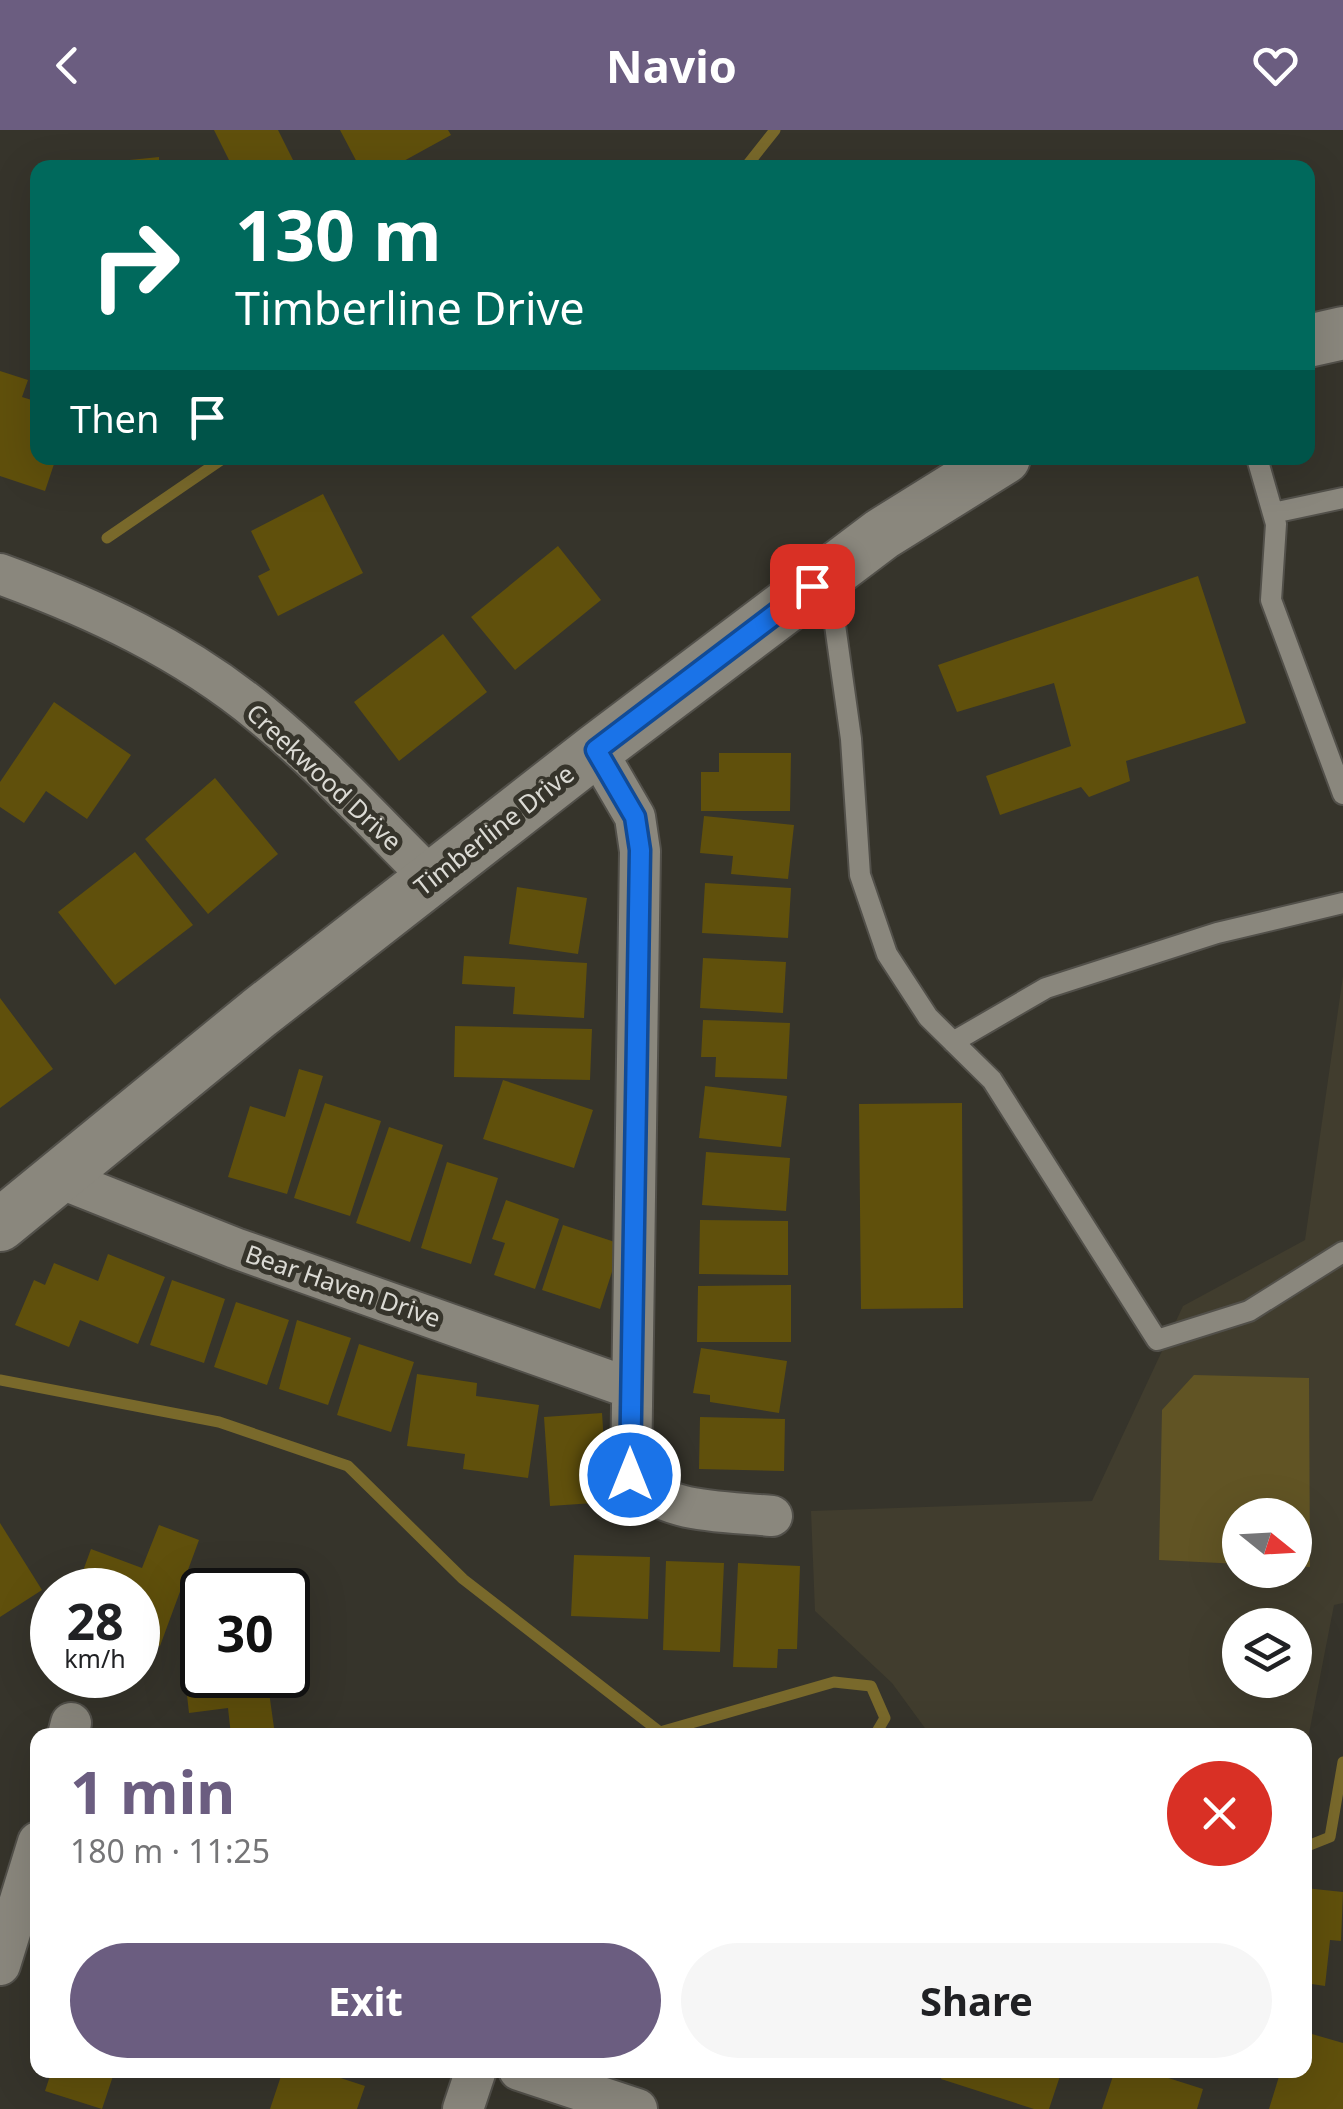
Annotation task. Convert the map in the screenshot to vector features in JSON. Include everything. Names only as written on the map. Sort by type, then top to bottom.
[{"type":"street","points":[[1315,339],[1343,333]]},
{"type":"street","name":"Timberline Drive","points":[[0,1225],[430,878],[596,750],[882,534],[993,465]]},
{"type":"street","name":"Creekwood Drive","points":[[0,574],[84,604],[152,639],[259,712],[430,878]]},
{"type":"street","points":[[596,750],[635,817],[640,850],[630,1475],[640,1488],[676,1505],[772,1516]]},
{"type":"street","name":"Bear Haven Drive","points":[[59,1178],[236,1248],[630,1388]]},
{"type":"street","points":[[0,1965],[30,1871]]},
{"type":"street","points":[[463,2109],[473,2078]]},
{"type":"street","points":[[542,2078],[637,2109]]},
{"type":"lane","points":[[1259,465],[1276,524],[1270,600],[1343,794]]},
{"type":"lane","points":[[1273,513],[1343,498]]},
{"type":"lane","points":[[812,586],[836,625],[850,739],[860,876],[887,954],[928,1017],[992,1080],[1156,1340],[1249,1311],[1343,1252]]},
{"type":"lane","points":[[953,1042],[1046,988],[1216,932],[1342,905]]},
{"type":"shaded area","points":[[1343,976],[1343,1603],[1334,1605],[1310,1728],[925,1728],[892,1683],[815,1611],[811,1511],[1092,1501],[1183,1306],[1305,1240]]},
{"type":"shaded area","points":[[1194,1375],[1309,1378],[1310,1498],[1222,1498],[1222,1563],[1159,1560],[1162,1410]]},
{"type":"building","points":[[214,130],[278,130],[293,160],[229,160]]},
{"type":"building","points":[[340,130],[448,130],[451,135],[406,160],[356,160]]},
{"type":"building","points":[[0,371],[28,380],[22,397],[30,400],[30,465],[54,465],[45,491],[0,476]]},
{"type":"building","points":[[323,494],[363,573],[278,616],[258,576],[270,570],[251,531]]},
{"type":"building","points":[[558,546],[601,600],[515,670],[471,617]]},
{"type":"building","points":[[1198,576],[1246,723],[1126,761],[1130,781],[1089,797],[1081,787],[1000,815],[986,776],[1071,746],[1054,683],[957,712],[938,665]]},
{"type":"building","points":[[443,634],[487,692],[399,761],[354,702]]},
{"type":"building","points":[[54,702],[131,755],[87,819],[46,791],[24,823],[0,807],[0,782]]},
{"type":"building","points":[[719,753],[791,753],[790,811],[701,811],[701,772],[719,772]]},
{"type":"building","points":[[215,778],[278,854],[208,914],[145,839]]},
{"type":"building","points":[[704,816],[794,825],[788,879],[731,874],[733,856],[700,853]]},
{"type":"building","points":[[135,852],[193,925],[115,985],[58,912]]},
{"type":"building","points":[[705,883],[791,888],[788,938],[702,933]]},
{"type":"building","points":[[517,887],[587,898],[578,954],[509,944]]},
{"type":"building","points":[[464,956],[587,963],[584,1018],[513,1014],[515,987],[462,984]]},
{"type":"building","points":[[703,958],[786,962],[783,1013],[700,1008]]},
{"type":"building","points":[[0,998],[53,1069],[0,1108]]},
{"type":"building","points":[[703,1020],[790,1023],[787,1079],[715,1077],[716,1057],[701,1057]]},
{"type":"building","points":[[455,1026],[592,1029],[590,1080],[454,1077]]},
{"type":"building","points":[[299,1069],[323,1076],[287,1194],[228,1177],[250,1106],[285,1117]]},
{"type":"building","points":[[503,1080],[593,1110],[574,1168],[483,1139]]},
{"type":"building","points":[[705,1086],[787,1096],[781,1147],[699,1138]]},
{"type":"building","points":[[325,1103],[381,1121],[350,1216],[294,1198]]},
{"type":"building","points":[[962,1103],[963,1308],[861,1309],[859,1104]]},
{"type":"building","points":[[389,1127],[443,1145],[410,1242],[356,1223]]},
{"type":"building","points":[[706,1152],[790,1158],[786,1211],[702,1205]]},
{"type":"building","points":[[447,1162],[498,1178],[471,1264],[421,1248]]},
{"type":"building","points":[[506,1200],[559,1219],[535,1289],[494,1275],[505,1243],[492,1239]]},
{"type":"building","points":[[700,1220],[788,1221],[788,1275],[699,1274]]},
{"type":"building","points":[[563,1225],[621,1244],[600,1309],[542,1290]]},
{"type":"building","points":[[108,1254],[165,1277],[138,1344],[80,1320],[69,1347],[15,1325],[34,1280],[45,1285],[54,1263],[98,1281]]},
{"type":"building","points":[[172,1280],[225,1299],[204,1363],[150,1345]]},
{"type":"building","points":[[791,1285],[791,1342],[697,1342],[698,1286]]},
{"type":"building","points":[[236,1302],[289,1320],[267,1385],[214,1367]]},
{"type":"building","points":[[297,1320],[351,1338],[328,1405],[279,1389]]},
{"type":"building","points":[[359,1344],[414,1362],[391,1432],[337,1415]]},
{"type":"building","points":[[701,1348],[787,1361],[779,1413],[710,1402],[710,1395],[693,1393]]},
{"type":"building","points":[[417,1374],[477,1383],[476,1396],[539,1405],[528,1478],[463,1469],[465,1454],[407,1446]]},
{"type":"building","points":[[602,1413],[608,1502],[550,1506],[544,1417]]},
{"type":"building","points":[[700,1417],[785,1419],[784,1471],[699,1469]]},
{"type":"building","points":[[0,1523],[30,1571],[30,1598],[0,1617]]},
{"type":"building","points":[[159,1525],[199,1540],[189,1568],[180,1568],[180,1592],[160,1646],[160,1568],[142,1568]]},
{"type":"building","points":[[91,1549],[142,1568],[84,1568]]},
{"type":"building","points":[[574,1555],[650,1557],[648,1619],[571,1616]]},
{"type":"building","points":[[666,1561],[724,1563],[720,1652],[663,1650]]},
{"type":"building","points":[[738,1563],[800,1566],[797,1649],[778,1649],[777,1668],[733,1667]]},
{"type":"building","points":[[187,1698],[270,1698],[274,1728],[230,1728],[228,1708],[189,1713]]},
{"type":"building","points":[[1312,1889],[1343,1892],[1341,1941],[1330,1940],[1325,1986],[1312,1984]]},
{"type":"building","points":[[1312,2034],[1343,2043],[1343,2109],[1269,2109],[1279,2078],[1312,2078]]},
{"type":"building","points":[[49,2078],[112,2078],[102,2109],[45,2091]]},
{"type":"building","points":[[280,2078],[340,2078],[365,2086],[357,2109],[270,2109]]},
{"type":"building","points":[[1059,2078],[1049,2109],[1034,2109],[941,2079]]},
{"type":"building","points":[[1112,2078],[1168,2078],[1203,2089],[1197,2109],[1102,2109]]},
{"type":"waterway","points":[[751,160],[775,130]]},
{"type":"waterway","points":[[107,538],[214,465]]},
{"type":"waterway","points":[[0,1380],[219,1422],[348,1466],[463,1579],[655,1728]]},
{"type":"waterway","points":[[674,1728],[834,1682],[871,1686],[885,1718],[879,1728]]},
{"type":"waterway","points":[[1312,1844],[1330,1837],[1343,1762]]},
{"type":"route","points":[[630,1475],[640,850],[635,817],[596,750],[812,586]]}]
